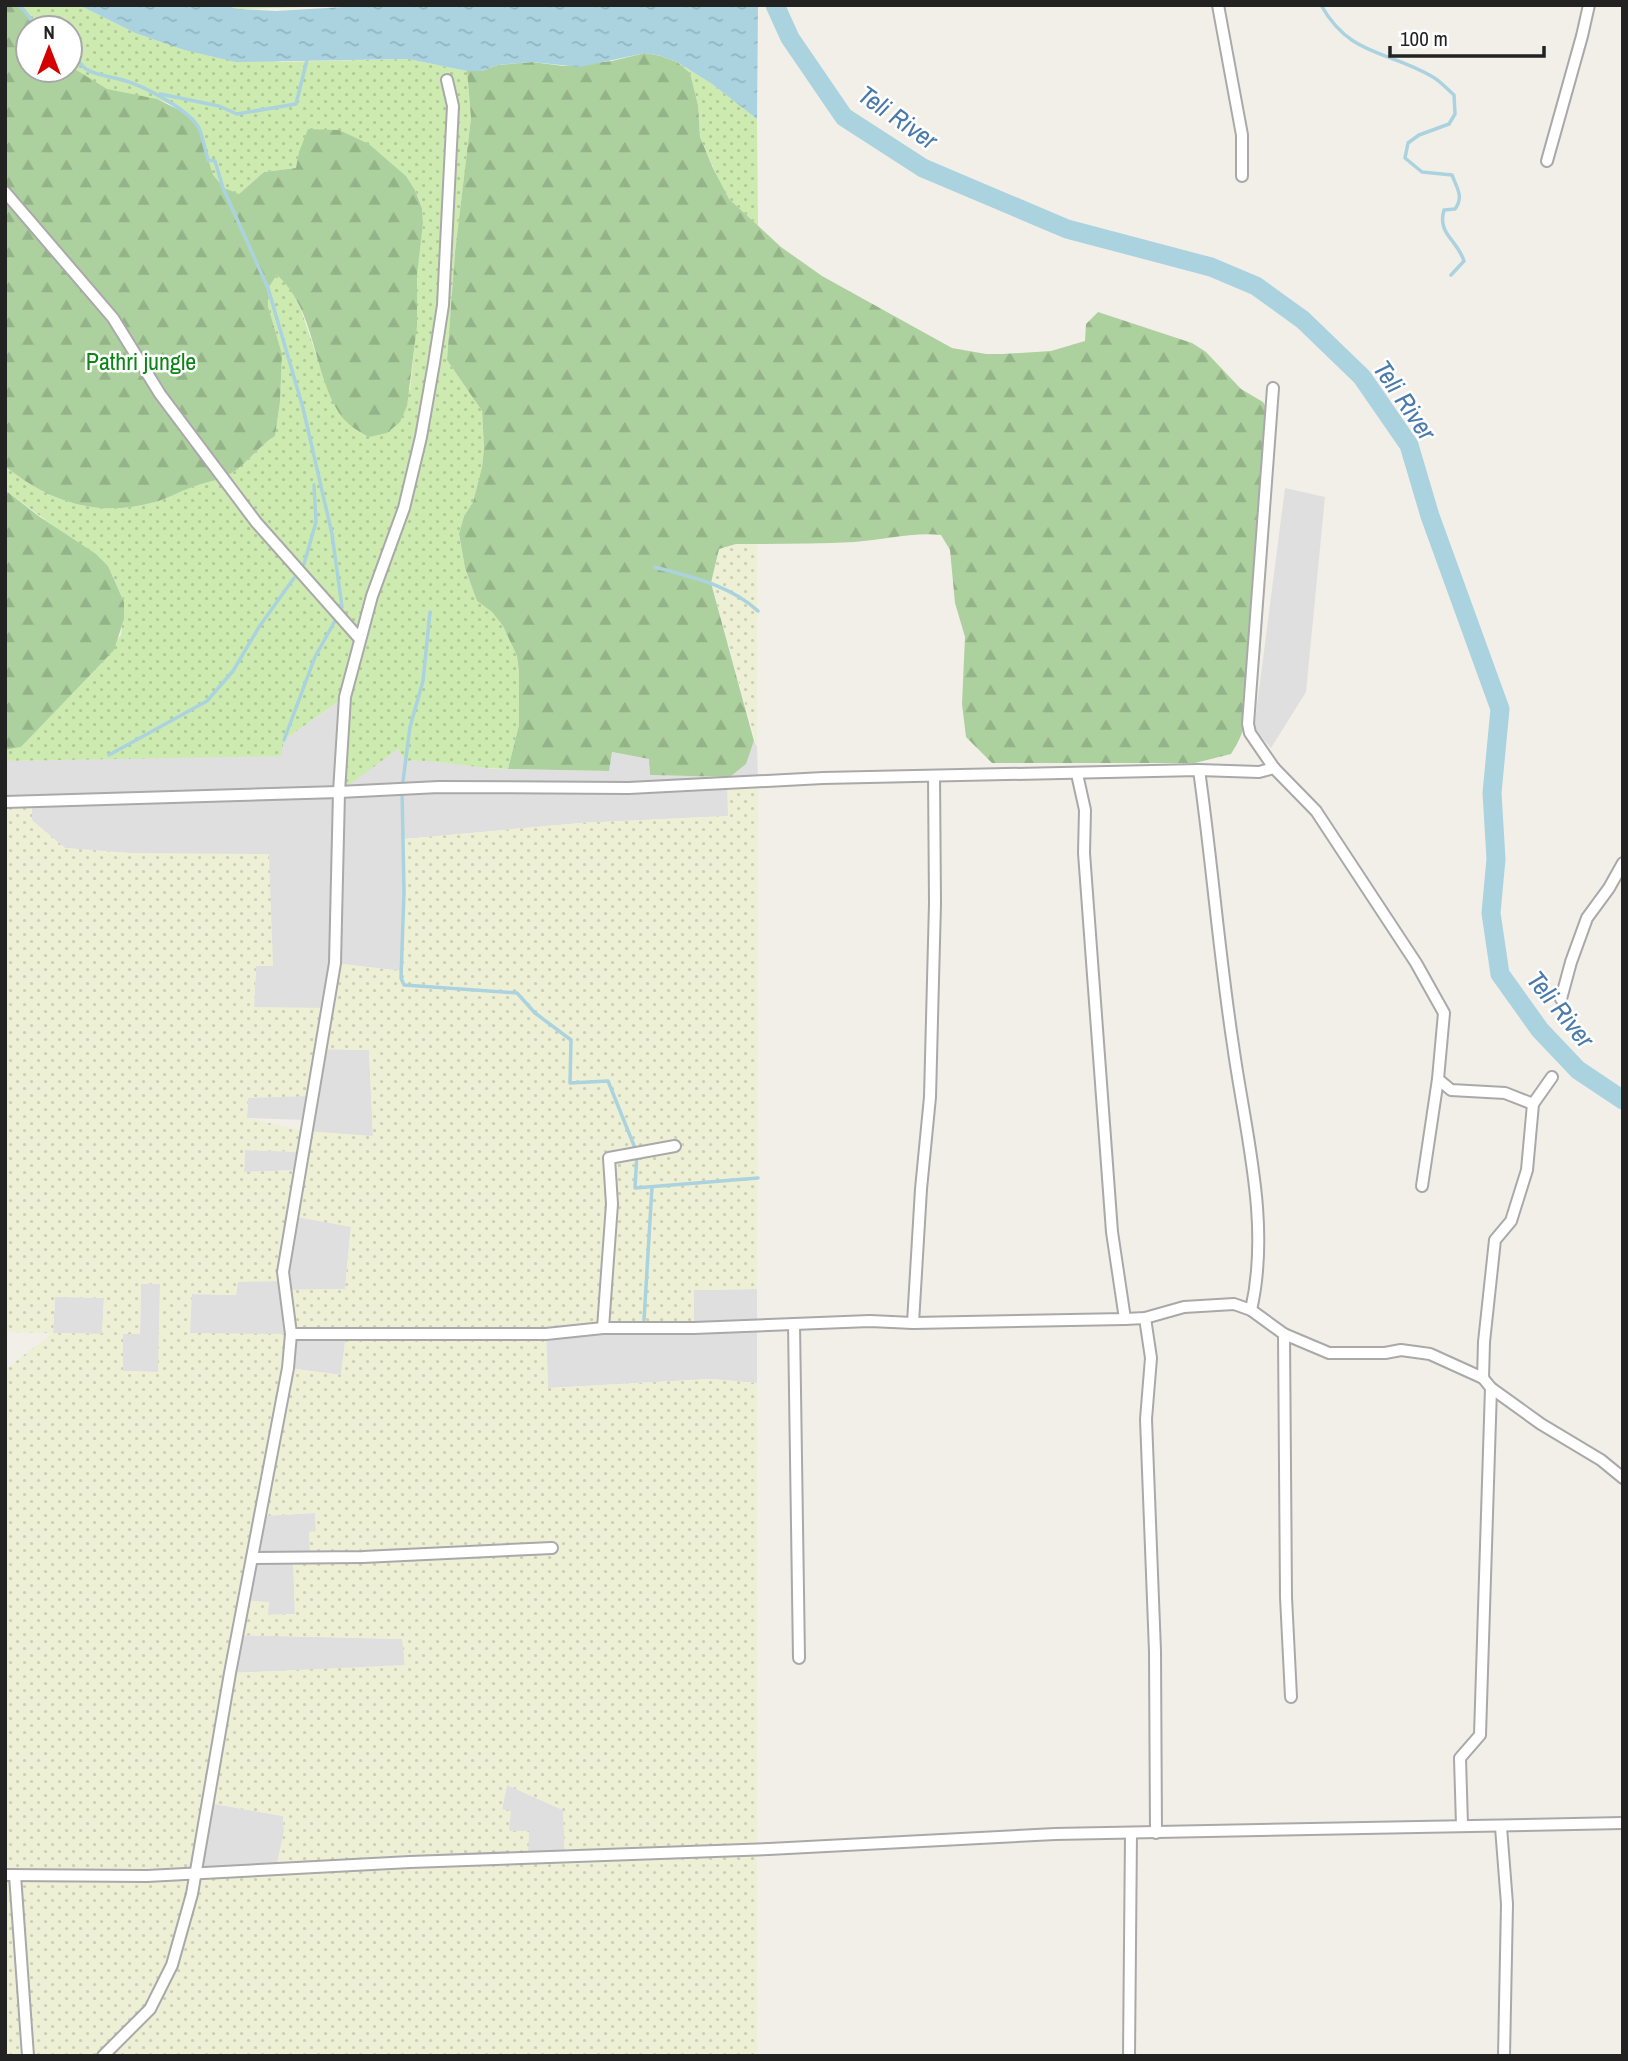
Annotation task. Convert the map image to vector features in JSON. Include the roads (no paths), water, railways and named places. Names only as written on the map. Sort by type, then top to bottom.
[{"type":"street","points":[[1218,5],[1242,135],[1242,176]]},
{"type":"street","points":[[1547,161],[1589,5]]},
{"type":"street","points":[[103,2056],[150,2008],[172,1965],[196,1873],[230,1673],[288,1368],[291,1335],[282,1272],[335,963],[339,792],[345,697],[359,638],[404,508],[421,437],[436,351],[443,305],[453,106],[447,80]]},
{"type":"street","points":[[5,191],[113,318],[160,394],[256,522],[359,638]]},
{"type":"street","points":[[1273,388],[1248,724],[1250,733],[1274,768],[1316,811],[1416,963],[1444,1013],[1438,1079],[1422,1186]]},
{"type":"street","points":[[5,802],[439,787],[629,788],[823,778],[1199,770],[1259,772],[1274,768]]},
{"type":"street","points":[[1199,770],[1233,1046],[1251,1157],[1257,1245],[1257,1284],[1251,1310]]},
{"type":"street","points":[[1077,774],[1085,810],[1084,853],[1112,1232],[1125,1318]]},
{"type":"street","points":[[913,1323],[930,1097],[935,904],[934,776]]},
{"type":"street","points":[[1561,999],[1587,918],[1623,863]]},
{"type":"street","points":[[1483,1378],[1484,1342],[1495,1240],[1511,1221],[1527,1170],[1533,1104],[1552,1077]]},
{"type":"street","points":[[1438,1079],[1451,1090],[1505,1093],[1533,1104]]},
{"type":"street","points":[[603,1328],[612,1204],[609,1158],[675,1146]]},
{"type":"street","points":[[291,1335],[546,1334],[603,1328],[1145,1318],[1184,1307],[1234,1304],[1251,1310],[1284,1334],[1329,1353],[1385,1353],[1401,1350],[1430,1354],[1483,1378],[1491,1388],[1541,1424],[1601,1460],[1623,1478]]},
{"type":"street","points":[[1145,1318],[1151,1359],[1146,1419],[1155,1651],[1156,1833]]},
{"type":"street","points":[[794,1324],[799,1658]]},
{"type":"street","points":[[1284,1334],[1286,1597],[1292,1697]]},
{"type":"street","points":[[1462,1825],[1460,1758],[1480,1735],[1491,1388]]},
{"type":"street","points":[[253,1558],[363,1557],[552,1548]]},
{"type":"street","points":[[28,2056],[10,1875],[148,1876],[1055,1834],[1623,1823]]},
{"type":"street","points":[[1502,1827],[1507,1905],[1504,2056]]},
{"type":"street","points":[[1129,2056],[1131,1833]]},
{"type":"water","points":[[79,5],[222,5],[276,11],[377,5],[758,5],[757,119],[712,84],[677,62],[645,53],[580,67],[532,62],[498,65],[482,71],[467,71],[408,59],[236,62],[184,50],[135,33]]},
{"type":"waterway","points":[[17,5],[27,14]]},
{"type":"waterway","name":"Teli River","points":[[775,5],[790,38],[844,117],[923,168],[1067,229],[1211,267],[1256,286],[1303,320],[1362,377],[1409,445],[1430,516],[1500,709],[1492,793],[1496,859],[1491,913],[1500,974],[1540,1030],[1578,1070],[1623,1100]]},
{"type":"waterway","name":"Teli River","points":[[1321,5],[1332,22],[1357,44],[1416,68],[1433,77],[1454,95],[1455,114],[1449,124],[1419,135],[1408,143],[1405,158],[1422,172],[1452,175],[1458,188],[1458,205],[1455,209],[1444,210],[1443,218],[1445,231],[1464,261],[1451,275]]},
{"type":"waterway","points":[[160,94],[219,106],[237,114],[296,104],[307,60]]},
{"type":"waterway","points":[[84,67],[132,83],[165,99],[185,113],[199,128],[208,160],[215,161],[223,188],[268,288],[303,408],[332,534],[342,607]]},
{"type":"waterway","points":[[304,564],[316,522],[314,485]]},
{"type":"waterway","points":[[655,567],[723,588],[758,611]]},
{"type":"waterway","points":[[109,755],[207,701],[233,671],[259,627],[294,578]]},
{"type":"waterway","points":[[430,612],[423,681],[410,727],[402,789],[404,892],[401,978],[404,985],[517,993],[535,1013],[571,1040],[570,1083],[608,1081],[637,1153],[635,1188],[758,1178]]},
{"type":"waterway","points":[[284,740],[315,657],[336,619]]},
{"type":"waterway","points":[[644,1320],[652,1187]]},
{"type":"park label","name":"Pathri jungle","points":[[141,361]]}]
